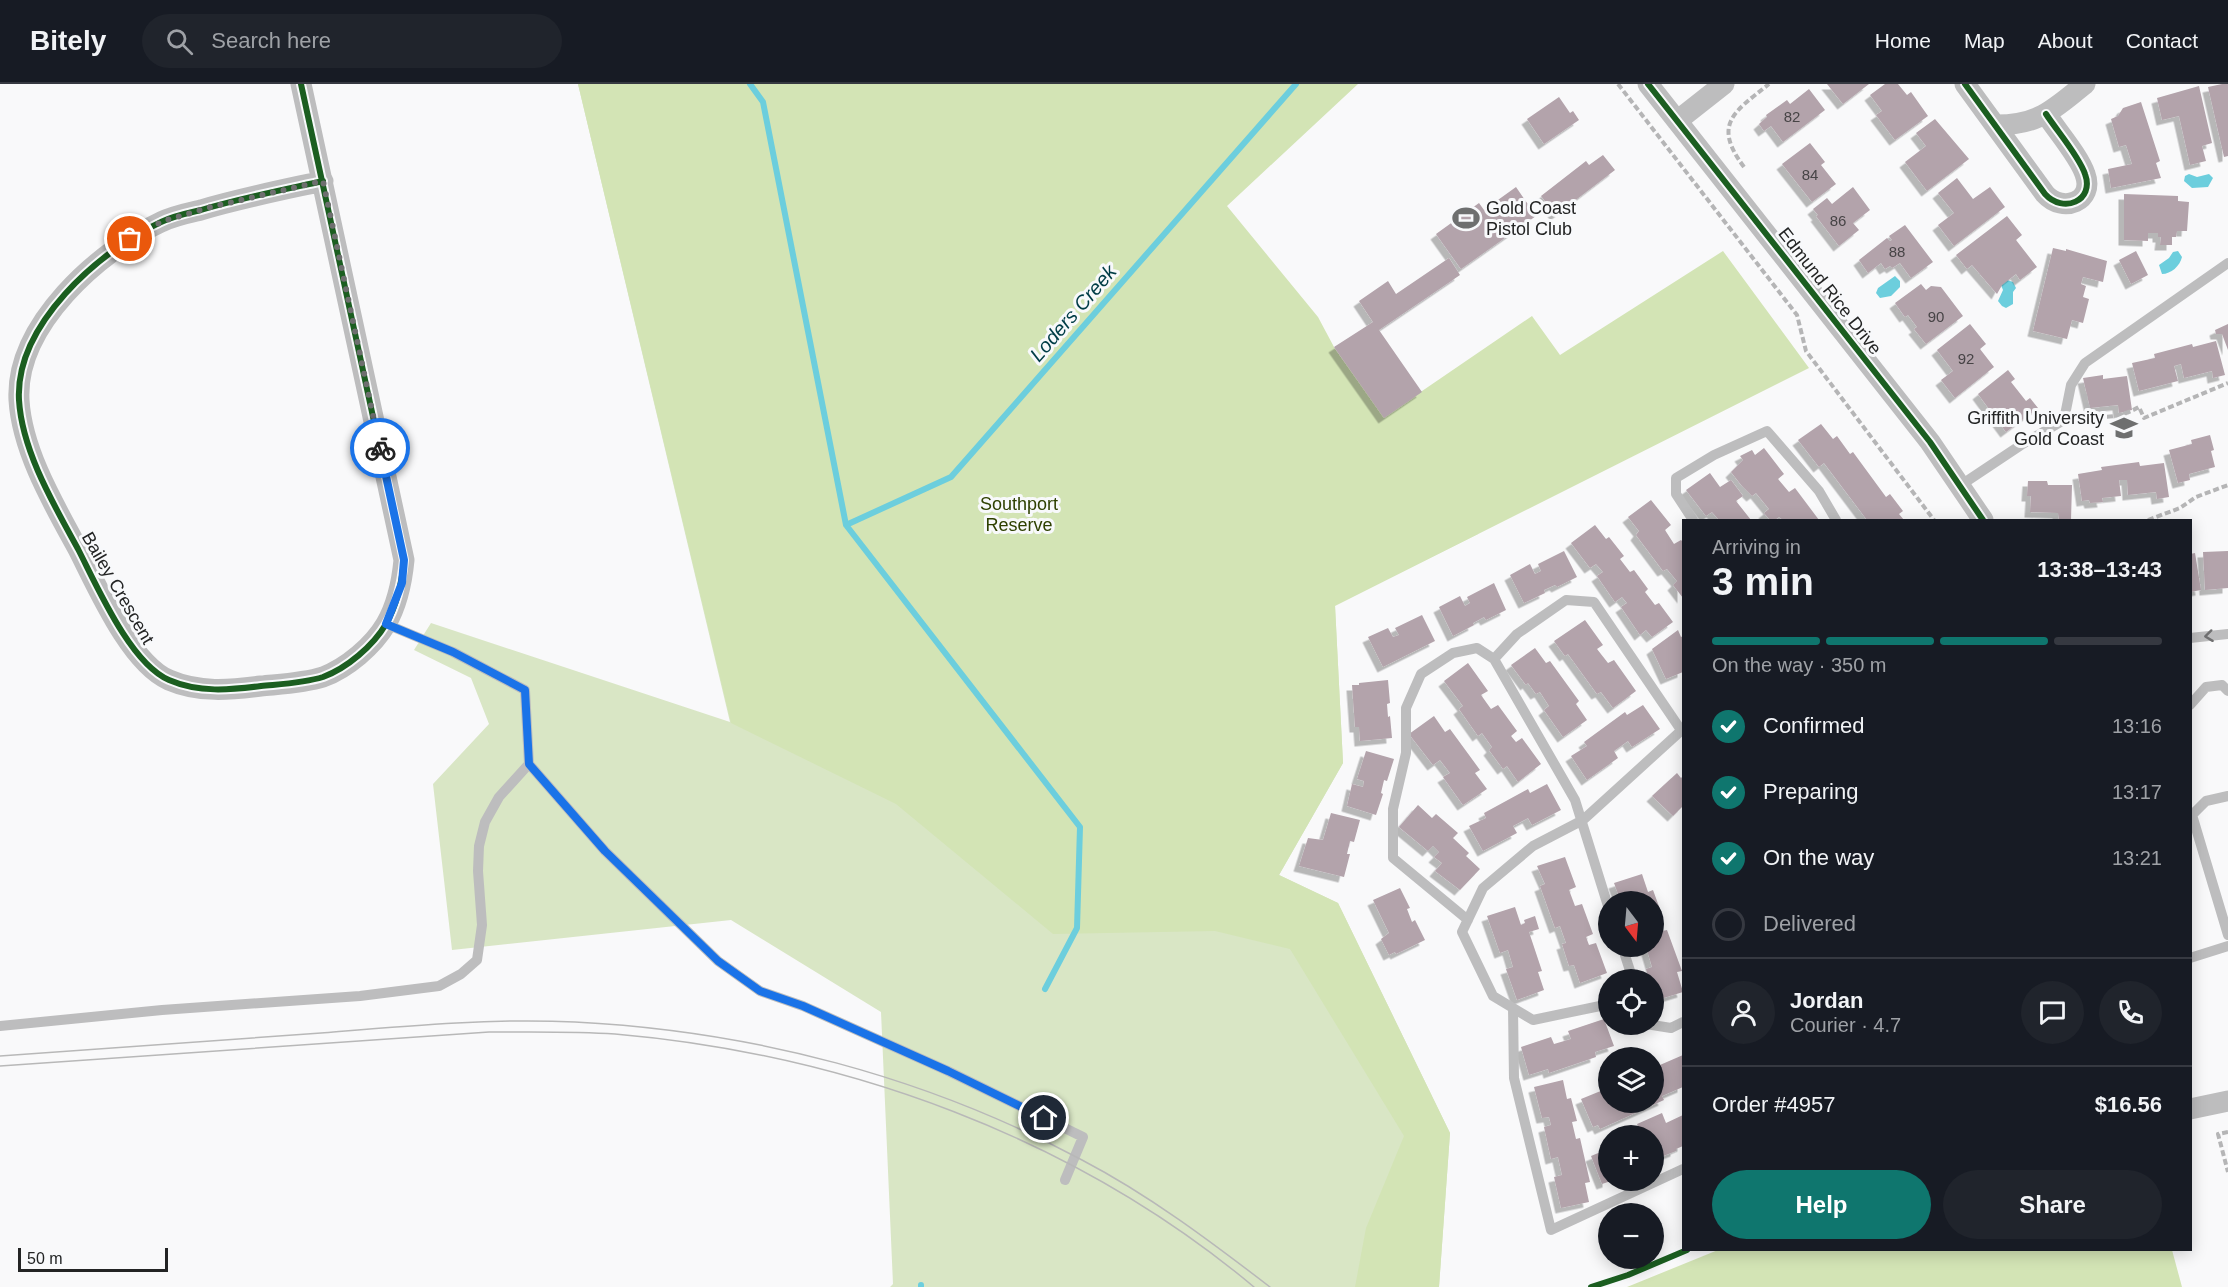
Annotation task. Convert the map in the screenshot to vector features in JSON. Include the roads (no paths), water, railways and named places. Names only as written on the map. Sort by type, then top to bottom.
[{"type":"street","name":"Bailey Crescent","points":[[302,84],[323,181],[404,560],[402,583],[386,624],[356,658],[338,670],[322,677],[218,691],[191,686],[167,679],[145,662],[124,635],[56,509],[23,429],[19,378],[27,354],[40,328],[63,294],[107,255],[130,239],[163,221],[211,207],[323,181]]},
{"type":"street","name":"Edmund Rice Drive","points":[[1648,84],[1923,433],[1982,519]]},
{"type":"street","points":[[1677,121],[1724,84]]},
{"type":"street","points":[[1965,84],[2050,199],[2057,203],[2071,204],[2085,192],[2086,176],[2046,114]]},
{"type":"street","points":[[1996,124],[2032,121],[2046,114],[2085,84]]},
{"type":"street","points":[[2192,1109],[2228,1101]]},
{"type":"lane","points":[[1960,486],[2021,445],[2064,420],[2071,385],[2085,363],[2228,262]]},
{"type":"lane","points":[[1692,519],[1676,494],[1676,478],[1714,455],[1767,431],[1819,491],[1835,519]]},
{"type":"lane","points":[[1494,658],[1517,634],[1566,600],[1594,602],[1682,729],[1583,820],[1533,846],[1483,888],[1462,932],[1493,996],[1533,1020],[1598,1006]]},
{"type":"lane","points":[[386,624],[453,652],[525,690],[529,764],[613,859],[718,961],[760,991],[803,1006],[948,1071],[1083,1137],[1065,1180]]},
{"type":"lane","points":[[2192,638],[2228,634]]},
{"type":"lane","points":[[1468,920],[1393,858],[1392,809],[1406,753],[1406,708],[1421,674],[1452,653],[1477,648],[1494,658],[1575,800],[1604,891]]},
{"type":"lane","points":[[2192,703],[2206,687],[2222,685],[2228,691]]},
{"type":"lane","points":[[0,1026],[162,1010],[360,996],[439,986],[461,974],[477,960],[482,925],[478,846],[485,822],[499,797],[529,764]]},
{"type":"lane","points":[[2192,814],[2206,801],[2228,796]]},
{"type":"lane","points":[[2192,818],[2228,935]]},
{"type":"lane","points":[[2192,957],[2228,946]]},
{"type":"lane","points":[[1513,1008],[1514,1078],[1551,1230],[1682,1169]]},
{"type":"lane","points":[[1664,1027],[1671,1028],[1682,1022]]},
{"type":"water","points":[[2189,174],[2197,177],[2209,174],[2213,178],[2208,187],[2192,188],[2184,181],[2185,176]]},
{"type":"water","points":[[2178,251],[2182,257],[2175,269],[2162,274],[2159,265],[2173,252]]},
{"type":"water","points":[[1895,276],[1900,281],[1900,287],[1891,296],[1880,298],[1876,293],[1878,288]]},
{"type":"water","points":[[2007,280],[2013,282],[2016,288],[2013,292],[2013,304],[2006,308],[1998,301],[2003,290],[2001,285]]},
{"type":"waterway","name":"Loders Creek","points":[[750,84],[763,102],[846,525],[1080,827],[1077,928],[1045,989]]},
{"type":"waterway","name":"Loders Creek","points":[[846,525],[951,477],[1296,84]]},
{"type":"tram line","points":[[0,1056],[416,1025],[543,1021],[641,1027],[772,1047],[899,1082],[961,1104],[1022,1130],[1082,1160],[1155,1203],[1270,1287]]},
{"type":"tram line","points":[[0,1066],[489,1032],[599,1033],[701,1044],[787,1061],[872,1083],[954,1112],[1034,1146],[1111,1187],[1185,1234],[1254,1287]]},
{"type":"place","name":"Gold Coast Pistol Club","points":[[1466,218]]},
{"type":"place","name":"Griffith University Gold Coast","points":[[2124,428]]},
{"type":"park label","name":"Southport Reserve","points":[[1019,514]]}]
